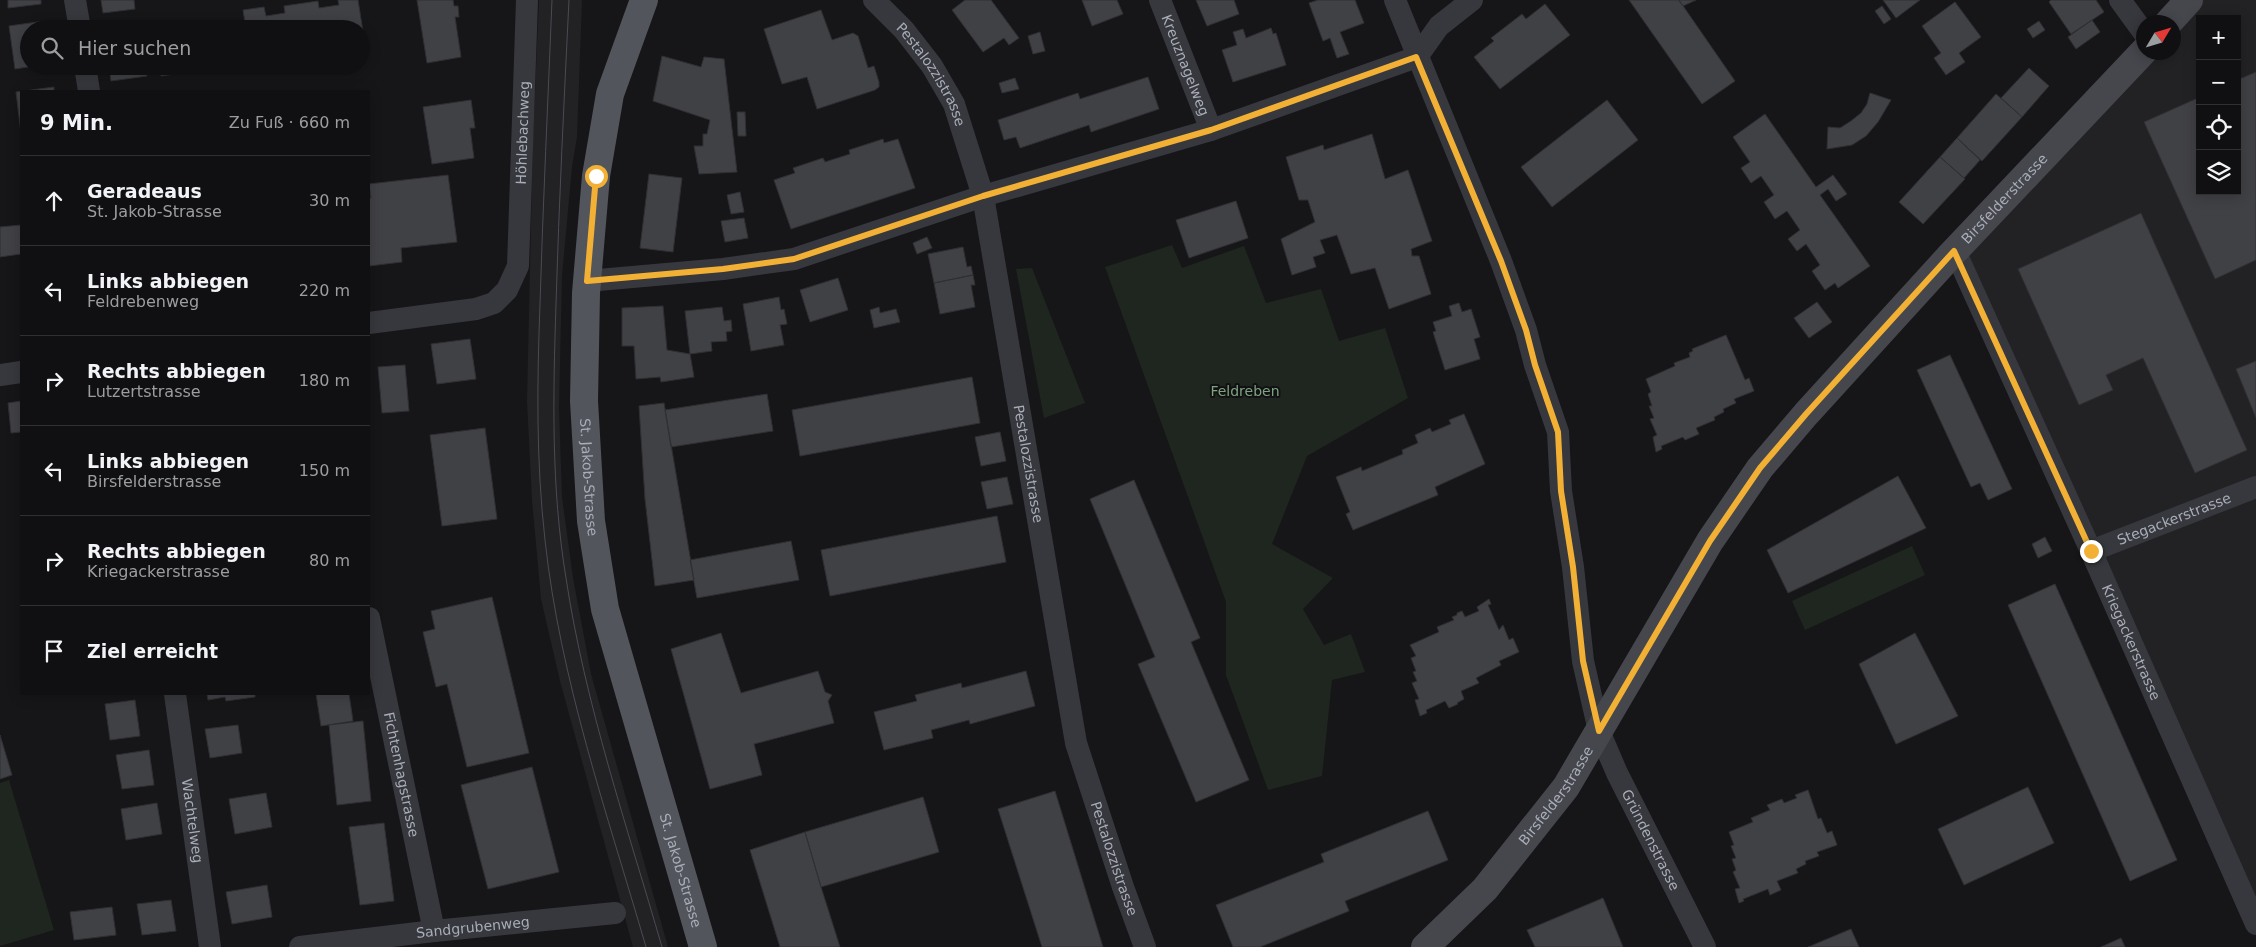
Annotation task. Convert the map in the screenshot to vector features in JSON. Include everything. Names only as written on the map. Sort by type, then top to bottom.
[{"type":"main road","name":"St. Jakob-Strasse","points":[[644,0],[610,94],[596,176],[587,281],[585,414],[591,521],[605,609],[703,947]]},
{"type":"main road","points":[[2175,15],[2189,0]]},
{"type":"main road","name":"Birsfelderstrasse","points":[[1425,947],[1485,889],[1566,787],[1710,541],[1760,468],[1806,414],[1954,251],[2136,59]]},
{"type":"street","points":[[75,0],[78,20]]},
{"type":"street","name":"Höhlebachweg","points":[[370,323],[476,309],[494,303],[507,290],[518,266],[527,0]]},
{"type":"street","name":"Pestalozzistrasse","points":[[874,0],[904,30],[932,66],[954,104],[983,196],[1076,742],[1123,887],[1145,947]]},
{"type":"street","name":"Kreuznagelweg","points":[[1160,0],[1211,130]]},
{"type":"street","name":"Gründenstrasse","points":[[1395,0],[1416,57],[1501,261],[1526,330],[1535,365],[1558,432],[1561,491],[1574,577],[1583,661],[1599,731],[1617,773],[1705,947]]},
{"type":"street","points":[[587,281],[723,269],[794,259],[983,196],[1211,130],[1416,57],[1439,26],[1472,0]]},
{"type":"street","points":[[2120,0],[2136,22]]},
{"type":"street","points":[[86,75],[89,90]]},
{"type":"street","name":"Kriegackerstrasse","points":[[1954,251],[2091,551],[2256,924]]},
{"type":"street","points":[[0,375],[20,372]]},
{"type":"street","name":"Stegackerstrasse","points":[[2091,551],[2256,487]]},
{"type":"street","name":"Fichtenhagstrasse","points":[[370,623],[434,931]]},
{"type":"street","name":"Wachtelweg","points":[[175,695],[210,947]]},
{"type":"street","name":"Sandgrubenweg","points":[[300,947],[434,931],[615,913]]},
{"type":"shaded area","points":[[539,0],[582,0],[577,137],[572,167],[562,276],[559,408],[562,497],[573,578],[591,674],[668,947],[633,947],[560,681],[541,599],[532,500],[527,401],[533,137]]},
{"type":"shaded area","points":[[2189,0],[2256,0],[2256,924],[1955,251],[2136,60],[2181,60],[2181,15],[2179,15]]},
{"type":"green space","name":"Feldreben","points":[[1172,245],[1182,268],[1244,246],[1266,303],[1321,289],[1339,341],[1385,328],[1408,398],[1307,456],[1272,544],[1333,578],[1303,609],[1324,645],[1351,634],[1365,672],[1332,680],[1322,776],[1268,790],[1226,675],[1226,602],[1105,267]]},
{"type":"green space","points":[[1032,268],[1085,403],[1044,418],[1016,269]]},
{"type":"green space","points":[[1912,546],[1925,575],[1805,630],[1792,601]]},
{"type":"green space","points":[[9,780],[54,930],[0,946],[0,783]]},
{"type":"building","points":[[8,0],[41,0],[41,4],[8,8]]},
{"type":"building","points":[[101,0],[134,0],[135,9],[103,13]]},
{"type":"building","points":[[338,0],[358,0],[361,20],[245,20],[243,10],[264,7],[266,16],[285,13],[284,6],[318,1],[319,8],[339,5]]},
{"type":"building","points":[[417,0],[453,0],[454,6],[458,6],[459,17],[455,17],[461,57],[427,63]]},
{"type":"building","points":[[965,0],[991,0],[1019,38],[1009,45],[1004,38],[983,52],[952,10]]},
{"type":"building","points":[[1082,0],[1117,0],[1123,14],[1092,26]]},
{"type":"building","points":[[1196,0],[1234,0],[1239,14],[1207,26]]},
{"type":"building","points":[[1318,0],[1355,0],[1364,23],[1340,32],[1349,54],[1337,58],[1330,38],[1323,41],[1309,3]]},
{"type":"building","points":[[1629,0],[1679,0],[1735,81],[1702,104]]},
{"type":"building","points":[[1680,0],[1696,0],[1683,6],[1679,1]]},
{"type":"building","points":[[1883,0],[1920,0],[1896,18]]},
{"type":"building","points":[[2051,0],[2096,0],[2104,12],[2071,34],[2049,2]]},
{"type":"building","points":[[1955,2],[1981,37],[1959,53],[1965,62],[1946,75],[1934,58],[1941,53],[1922,26]]},
{"type":"building","points":[[1545,4],[1570,35],[1500,89],[1474,57],[1494,41],[1491,38],[1522,14],[1526,19]]},
{"type":"building","points":[[1882,6],[1891,19],[1884,24],[1875,11]]},
{"type":"building","points":[[821,10],[832,40],[853,33],[858,36],[868,68],[874,66],[879,87],[817,109],[807,77],[782,84],[764,29]]},
{"type":"building","points":[[2092,20],[2100,32],[2076,49],[2068,37]]},
{"type":"building","points":[[2039,21],[2045,30],[2033,38],[2027,29]]},
{"type":"building","points":[[20,24],[20,68],[15,69],[9,26]]},
{"type":"building","points":[[1271,28],[1273,34],[1276,33],[1286,65],[1233,82],[1222,50],[1237,45],[1233,32],[1243,29],[1246,38]]},
{"type":"building","points":[[1040,32],[1045,51],[1033,54],[1028,36]]},
{"type":"building","points":[[662,56],[701,67],[704,57],[724,59],[737,172],[699,174],[694,146],[703,146],[703,134],[707,134],[710,120],[653,101]]},
{"type":"building","points":[[2029,68],[2049,86],[2022,117],[2001,98]]},
{"type":"building","points":[[2256,72],[2256,260],[2215,279],[2144,122],[2196,99],[2196,195],[2241,195],[2241,78]]},
{"type":"building","points":[[110,75],[147,75],[147,76],[111,81]]},
{"type":"building","points":[[1148,77],[1159,109],[1091,132],[1089,125],[1020,148],[1016,137],[1004,140],[998,120],[1078,93],[1080,99]]},
{"type":"building","points":[[1015,78],[1019,89],[1002,93],[999,83]]},
{"type":"building","points":[[54,87],[54,90],[32,90]]},
{"type":"building","points":[[20,91],[20,125],[16,92]]},
{"type":"building","points":[[1870,93],[1891,100],[1878,122],[1866,136],[1852,145],[1827,149],[1828,127],[1840,128],[1861,113],[1867,104]]},
{"type":"building","points":[[1996,94],[2022,117],[1982,161],[1957,138]]},
{"type":"building","points":[[471,100],[475,128],[470,128],[474,158],[432,164],[423,107]]},
{"type":"building","points":[[1607,100],[1638,140],[1552,207],[1521,167]]},
{"type":"building","points":[[737,112],[745,112],[746,136],[738,136]]},
{"type":"building","points":[[1765,114],[1816,187],[1833,175],[1847,194],[1836,201],[1828,189],[1820,195],[1870,266],[1838,288],[1835,283],[1825,290],[1812,271],[1820,265],[1806,244],[1797,251],[1788,239],[1800,230],[1787,211],[1775,219],[1764,202],[1774,195],[1761,176],[1751,183],[1741,168],[1750,162],[1733,137]]},
{"type":"building","points":[[1372,134],[1385,179],[1408,170],[1432,241],[1411,249],[1412,256],[1419,256],[1431,294],[1389,309],[1375,268],[1351,274],[1337,235],[1320,240],[1325,253],[1313,257],[1316,267],[1292,275],[1281,239],[1315,222],[1308,200],[1299,200],[1286,157],[1323,145],[1324,150]]},
{"type":"building","points":[[1957,138],[1980,160],[1964,178],[1940,157]]},
{"type":"building","points":[[883,139],[884,143],[898,139],[915,188],[791,229],[774,180],[795,173],[793,168],[823,158],[825,162],[850,154],[849,150]]},
{"type":"building","points":[[1940,157],[1965,179],[1923,224],[1899,202]]},
{"type":"building","points":[[649,174],[682,178],[673,252],[640,248]]},
{"type":"building","points":[[448,175],[457,242],[401,248],[402,262],[370,266],[370,184]]},
{"type":"building","points":[[740,192],[744,212],[731,214],[727,195]]},
{"type":"building","points":[[1236,201],[1248,238],[1189,258],[1176,220]]},
{"type":"building","points":[[2141,213],[2247,450],[2195,473],[2143,358],[2106,375],[2113,390],[2079,405],[2018,269]]},
{"type":"building","points":[[744,218],[748,238],[725,242],[721,221]]},
{"type":"building","points":[[20,225],[20,254],[0,257],[0,227]]},
{"type":"building","points":[[927,237],[932,248],[917,254],[913,243]]},
{"type":"building","points":[[963,247],[967,267],[971,266],[973,275],[934,283],[928,254]]},
{"type":"building","points":[[973,275],[975,285],[971,285],[975,307],[940,314],[934,283]]},
{"type":"building","points":[[838,278],[848,310],[810,322],[800,290]]},
{"type":"building","points":[[779,297],[781,310],[784,309],[787,324],[780,325],[784,345],[751,351],[743,304]]},
{"type":"building","points":[[1817,302],[1832,322],[1809,338],[1794,318]]},
{"type":"building","points":[[1459,303],[1462,312],[1471,309],[1480,337],[1474,339],[1480,359],[1445,370],[1433,332],[1436,331],[1433,322],[1452,316],[1449,306]]},
{"type":"building","points":[[663,306],[667,350],[690,354],[694,377],[661,382],[660,377],[636,379],[634,346],[622,346],[622,308]]},
{"type":"building","points":[[722,307],[724,321],[731,320],[732,331],[726,332],[727,341],[711,342],[712,351],[690,354],[685,311]]},
{"type":"building","points":[[879,307],[880,313],[896,309],[900,322],[874,328],[870,310]]},
{"type":"building","points":[[1726,335],[1745,380],[1749,378],[1754,391],[1734,399],[1736,403],[1723,409],[1724,412],[1714,417],[1715,420],[1696,428],[1699,434],[1685,440],[1683,437],[1661,446],[1662,449],[1656,452],[1653,437],[1657,435],[1650,419],[1654,418],[1649,406],[1652,406],[1648,394],[1651,392],[1646,379],[1675,366],[1674,363],[1690,357],[1689,353],[1693,351],[1692,349]]},
{"type":"building","points":[[470,339],[476,379],[437,384],[431,344]]},
{"type":"building","points":[[1950,355],[2012,489],[1988,500],[1980,483],[1971,487],[1917,370]]},
{"type":"building","points":[[2256,361],[2256,418],[2236,369]]},
{"type":"building","points":[[405,365],[409,411],[382,413],[378,367]]},
{"type":"building","points":[[972,377],[980,423],[800,456],[792,410]]},
{"type":"building","points":[[767,394],[773,431],[671,447],[665,410]]},
{"type":"building","points":[[20,401],[20,432],[11,433],[8,403]]},
{"type":"building","points":[[664,403],[694,580],[655,586],[645,499],[639,406]]},
{"type":"building","points":[[1464,414],[1485,464],[1435,487],[1438,495],[1353,530],[1346,514],[1350,512],[1336,477],[1361,467],[1362,471],[1403,454],[1402,450],[1418,443],[1415,435],[1430,428],[1432,432],[1451,424],[1449,420]]},
{"type":"building","points":[[485,428],[497,519],[442,526],[430,435]]},
{"type":"building","points":[[1000,432],[1006,461],[981,466],[975,437]]},
{"type":"building","points":[[1898,476],[1926,528],[1788,593],[1767,550]]},
{"type":"building","points":[[1007,477],[1013,504],[987,509],[981,482]]},
{"type":"building","points":[[1134,480],[1200,638],[1191,642],[1249,780],[1196,802],[1138,664],[1155,657],[1090,499]]},
{"type":"building","points":[[997,516],[1006,562],[830,596],[821,550]]},
{"type":"building","points":[[2045,537],[2052,551],[2038,558],[2032,544]]},
{"type":"building","points":[[791,541],[799,580],[697,598],[690,560]]},
{"type":"building","points":[[2055,584],[2177,860],[2130,881],[2008,605]]},
{"type":"building","points":[[492,597],[529,753],[467,767],[447,684],[436,687],[423,632],[435,629],[431,611]]},
{"type":"building","points":[[1489,599],[1491,604],[1488,605],[1499,630],[1503,625],[1509,640],[1513,638],[1519,652],[1499,661],[1501,665],[1476,678],[1479,683],[1461,691],[1464,699],[1458,704],[1449,708],[1445,701],[1426,710],[1427,713],[1420,716],[1415,700],[1419,699],[1412,683],[1417,681],[1413,672],[1416,671],[1411,658],[1416,656],[1410,645],[1439,632],[1437,627],[1454,620],[1452,617],[1457,615],[1457,613],[1462,611],[1465,617],[1479,611],[1477,607]]},
{"type":"building","points":[[721,633],[741,693],[818,671],[825,692],[832,695],[828,701],[834,723],[754,744],[762,775],[710,789],[671,649]]},
{"type":"building","points":[[1915,633],[1958,716],[1896,744],[1859,664]]},
{"type":"building","points":[[1026,671],[1035,706],[970,724],[969,720],[931,730],[933,738],[884,750],[874,712],[917,701],[915,695],[961,683],[962,688]]},
{"type":"building","points":[[207,695],[255,695],[255,697],[226,701],[225,697],[208,700]]},
{"type":"building","points":[[316,695],[349,695],[353,721],[321,726]]},
{"type":"building","points":[[135,700],[140,736],[110,740],[105,704]]},
{"type":"building","points":[[363,721],[371,801],[337,805],[329,725]]},
{"type":"building","points":[[238,725],[242,753],[210,758],[205,729]]},
{"type":"building","points":[[0,735],[12,775],[0,779]]},
{"type":"building","points":[[149,750],[154,785],[122,789],[116,755]]},
{"type":"building","points":[[532,767],[559,872],[488,889],[461,785]]},
{"type":"building","points":[[2028,787],[2054,843],[1964,885],[1938,829]]},
{"type":"building","points":[[1808,790],[1818,819],[1821,818],[1827,833],[1832,831],[1837,845],[1817,852],[1819,856],[1805,861],[1806,864],[1796,869],[1798,873],[1777,881],[1781,890],[1770,895],[1768,889],[1743,899],[1744,901],[1739,903],[1735,889],[1740,888],[1733,872],[1736,870],[1732,859],[1736,858],[1731,846],[1734,845],[1729,832],[1753,822],[1751,818],[1770,810],[1767,805],[1782,799],[1784,803],[1797,798],[1795,795]]},
{"type":"building","points":[[1055,791],[1103,947],[1042,947],[998,809]]},
{"type":"building","points":[[266,793],[272,827],[235,834],[229,799]]},
{"type":"building","points":[[923,797],[939,852],[821,887],[805,832]]},
{"type":"building","points":[[157,803],[162,834],[126,840],[121,809]]},
{"type":"building","points":[[1428,811],[1448,860],[1345,901],[1349,911],[1260,947],[1233,947],[1216,905],[1324,862],[1321,854]]},
{"type":"building","points":[[384,823],[394,901],[360,905],[349,827]]},
{"type":"building","points":[[805,832],[840,947],[780,947],[750,850]]},
{"type":"building","points":[[267,885],[272,917],[232,924],[226,892]]},
{"type":"building","points":[[1603,898],[1623,947],[1535,947],[1527,930]]},
{"type":"building","points":[[171,900],[176,931],[142,935],[137,904]]},
{"type":"building","points":[[112,907],[116,935],[74,940],[70,912]]},
{"type":"building","points":[[1851,929],[1859,947],[1808,947]]},
{"type":"building","points":[[2121,938],[2125,947],[2101,947]]},
{"type":"tram line","points":[[552,0],[538,363],[538,422],[542,510],[552,592],[573,695],[646,947]]},
{"type":"tram line","points":[[569,0],[554,373],[555,476],[561,544],[574,625],[595,718],[662,947]]},
{"type":"route","points":[[596,176],[587,281],[723,269],[794,259],[983,196],[1153,148],[1252,117],[1416,57],[1501,261],[1526,330],[1535,365],[1558,432],[1561,491],[1573,567],[1583,661],[1599,731],[1710,541],[1760,468],[1806,414],[1954,251],[2091,551]]}]
